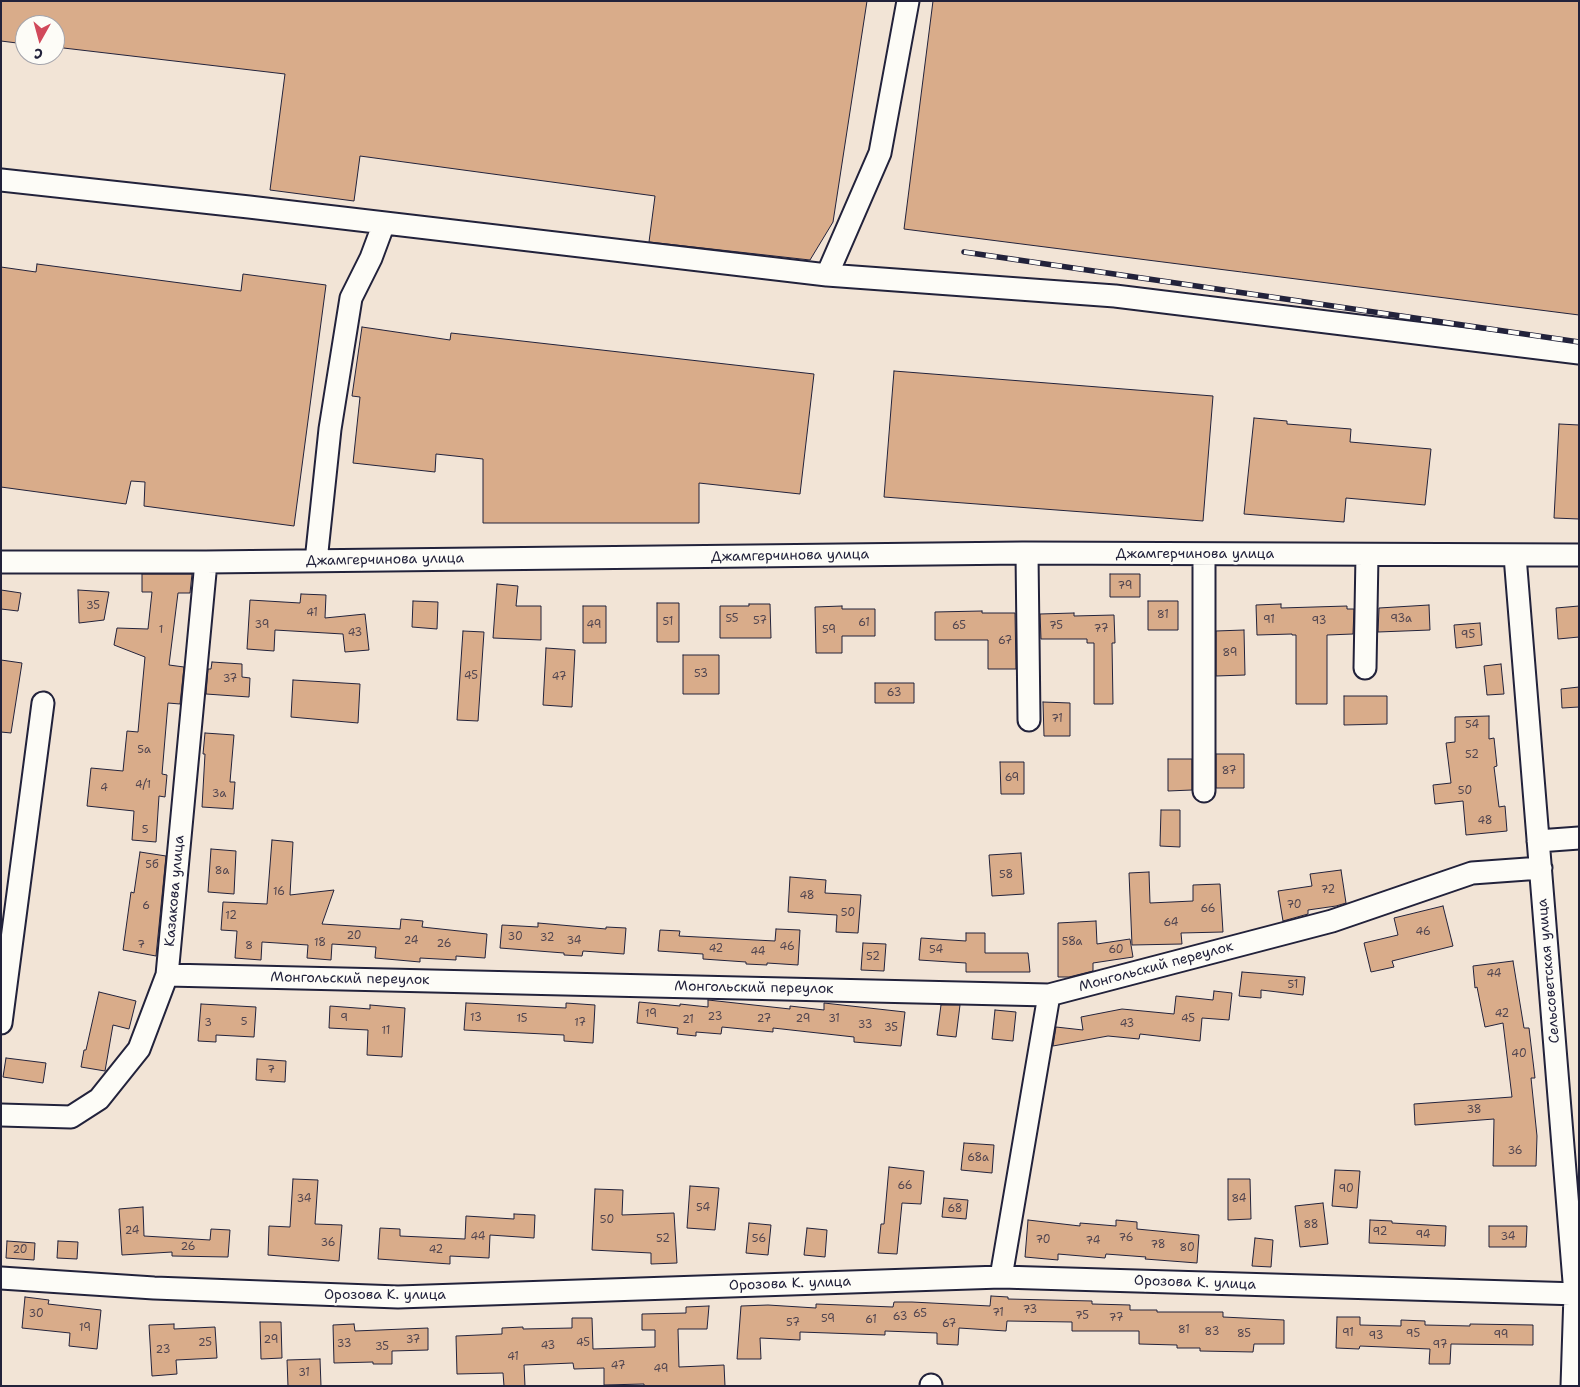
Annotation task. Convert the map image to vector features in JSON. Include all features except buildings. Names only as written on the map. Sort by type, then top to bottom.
[{"type":"street","points":[[827,275],[880,153],[908,1]]},
{"type":"street","points":[[1,180],[827,275],[1115,296],[1579,353]]},
{"type":"street","points":[[316,561],[330,429],[351,298],[371,258],[384,223]]},
{"type":"street","points":[[1027,554],[1030,720]]},
{"type":"street","name":"Джамгерчинова улица","points":[[1,562],[206,562],[1027,554],[1579,555]]},
{"type":"street","points":[[1204,554],[1204,791]]},
{"type":"street","points":[[1365,668],[1367,555]]},
{"type":"street","name":"Сельсоветская улица","points":[[1515,556],[1577,1294],[1572,1386]]},
{"type":"street","name":"Казакова улица","points":[[1,1116],[71,1117],[99,1099],[140,1049],[168,976],[206,562]]},
{"type":"street","points":[[1,1023],[43,703]]},
{"type":"street","points":[[1538,841],[1579,838]]},
{"type":"street","name":"Монгольский переулок","points":[[168,976],[1049,994],[1332,921],[1472,873],[1541,868]]},
{"type":"street","points":[[1001,1277],[1049,994]]},
{"type":"street","name":"Орозова К. улица","points":[[1,1278],[154,1288],[398,1297],[1001,1277],[1577,1294]]},
{"type":"railway","points":[[964,252],[1579,342]]}]
